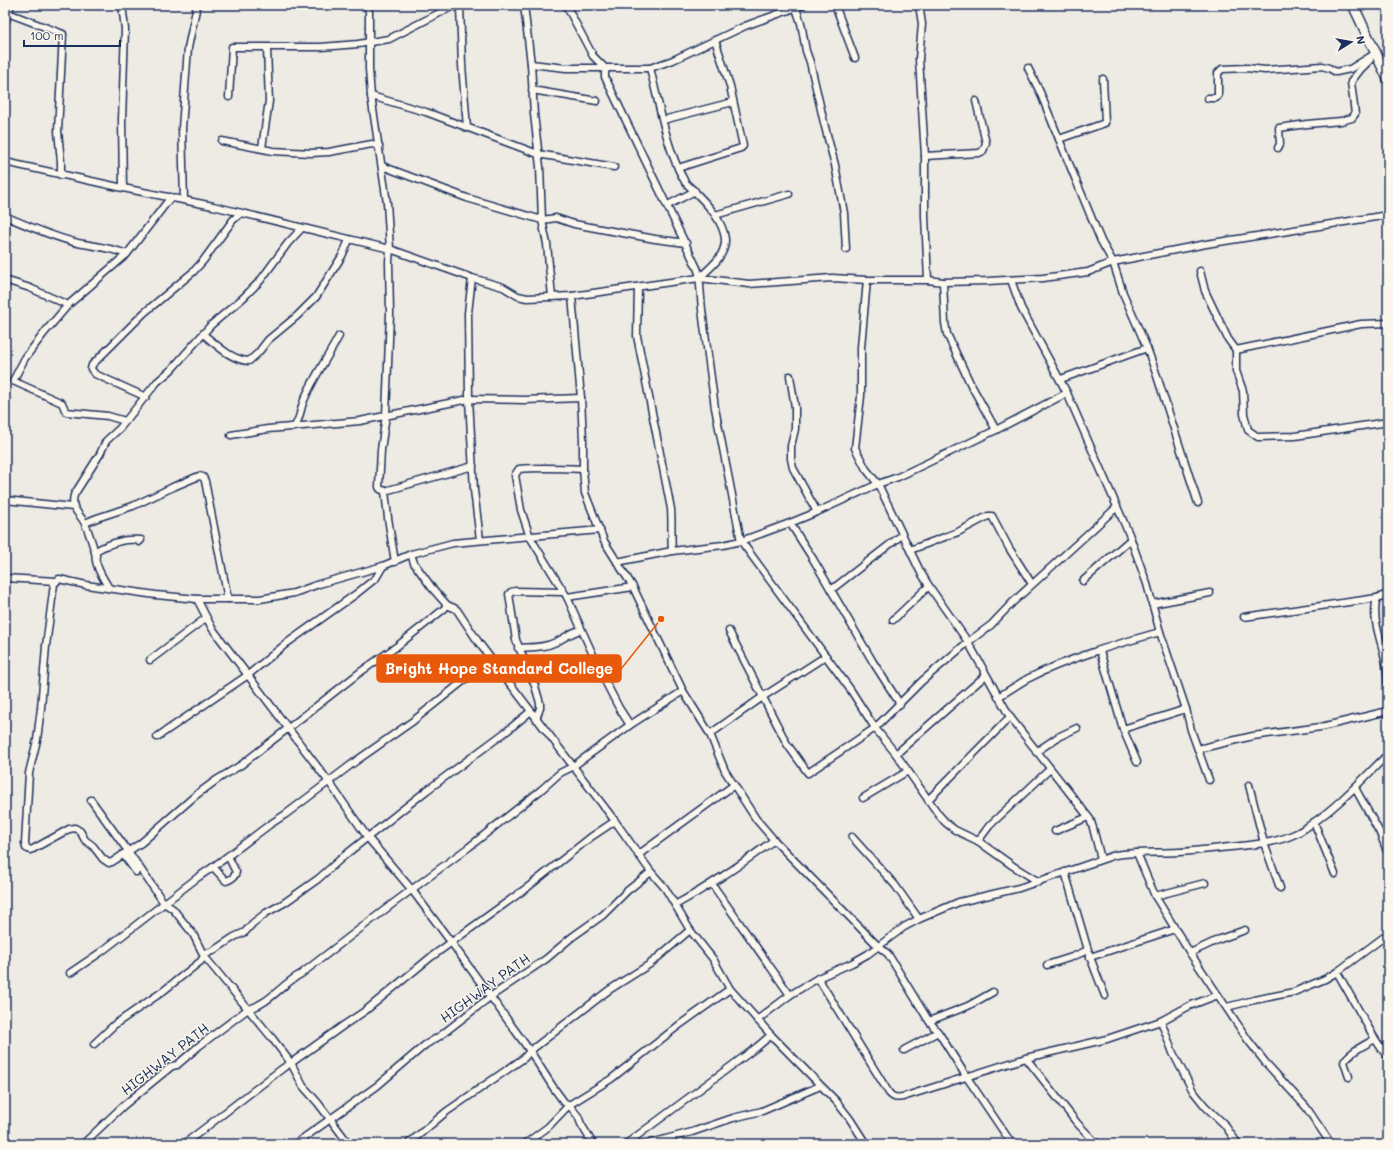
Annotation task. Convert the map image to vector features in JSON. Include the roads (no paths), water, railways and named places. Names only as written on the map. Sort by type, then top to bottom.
[{"type":"street","points":[[5,24],[11,5]]},
{"type":"street","points":[[122,5],[125,29],[122,120],[124,188]]},
{"type":"street","points":[[184,200],[182,128],[188,48],[196,5]]},
{"type":"street","points":[[367,5],[369,12],[369,69],[371,96],[387,203],[390,249],[390,314],[386,415],[379,483],[380,489],[385,491],[473,466]]},
{"type":"street","points":[[229,97],[232,47],[321,47],[390,39],[455,5]]},
{"type":"street","points":[[460,5],[462,65],[468,128]]},
{"type":"street","points":[[524,5],[531,64],[542,220],[547,244],[552,297]]},
{"type":"street","points":[[566,5],[593,56],[606,69]]},
{"type":"street","points":[[531,64],[566,68],[650,68],[673,60],[745,26],[803,5]]},
{"type":"street","points":[[835,5],[855,58]]},
{"type":"street","points":[[917,5],[920,11],[922,24],[919,59],[925,156],[925,231],[928,280]]},
{"type":"street","points":[[1352,5],[1388,79]]},
{"type":"street","points":[[796,8],[801,23],[806,51],[835,165],[844,212],[846,249]]},
{"type":"street","points":[[8,13],[63,34],[58,131],[61,175]]},
{"type":"street","points":[[678,168],[741,148],[743,146],[730,86],[715,40]]},
{"type":"street","points":[[262,148],[269,101],[267,48]]},
{"type":"street","points":[[1208,98],[1216,98],[1218,96],[1218,73],[1222,69],[1247,68],[1265,70],[1322,66],[1336,72],[1350,68],[1376,53]]},
{"type":"street","points":[[1278,148],[1280,144],[1279,128],[1341,121],[1352,118],[1355,114],[1352,82],[1360,70],[1376,53]]},
{"type":"street","points":[[650,68],[663,120],[678,168],[686,182],[715,215],[722,227],[725,239],[724,249],[714,264],[699,278]]},
{"type":"street","points":[[1028,68],[1040,92],[1101,241],[1113,262],[1123,293],[1147,348],[1198,503]]},
{"type":"street","points":[[606,69],[606,77],[697,268],[715,408],[741,541],[850,689],[875,728],[896,754],[946,823],[978,841],[1013,866],[1039,882]]},
{"type":"street","points":[[1059,139],[1105,123],[1103,79]]},
{"type":"street","points":[[532,90],[597,101]]},
{"type":"street","points":[[371,96],[426,112],[538,154],[614,167]]},
{"type":"street","points":[[925,156],[979,153],[983,151],[986,143],[976,101]]},
{"type":"street","points":[[663,120],[733,102]]},
{"type":"street","points":[[372,144],[378,139]]},
{"type":"street","points":[[222,141],[273,151],[311,153],[329,152],[372,144],[379,146]]},
{"type":"street","points":[[5,162],[171,197],[390,249],[472,278],[503,287],[522,297],[535,298],[572,296],[699,278],[749,284],[832,278],[867,280],[928,280],[943,282],[988,282],[1043,278],[1088,272],[1113,262],[1206,244],[1388,215]]},
{"type":"street","points":[[382,166],[467,198],[542,220],[556,218],[574,224],[686,243]]},
{"type":"street","points":[[668,205],[695,191]]},
{"type":"street","points":[[715,215],[789,194]]},
{"type":"street","points":[[125,421],[108,416],[66,412],[62,403],[13,381],[25,358],[68,305],[127,254],[171,197]]},
{"type":"street","points":[[146,397],[95,374],[91,369],[92,365],[144,313],[193,272],[203,261],[233,220],[241,213]]},
{"type":"street","points":[[5,216],[29,226],[77,242],[127,254]]},
{"type":"street","points":[[109,588],[98,568],[96,556],[85,523],[73,507],[74,495],[79,485],[100,454],[106,441],[120,428],[157,382],[171,370],[211,325],[243,298],[260,281],[288,243],[302,228]]},
{"type":"street","points":[[203,334],[224,351],[241,361],[249,361],[258,353],[268,340],[297,316],[316,297],[340,261],[349,240]]},
{"type":"street","points":[[1200,270],[1205,291],[1228,339],[1236,350],[1236,371],[1243,391],[1244,414],[1248,430],[1258,437],[1294,436],[1388,422]]},
{"type":"street","points":[[472,278],[468,313],[469,399],[476,507],[480,540]]},
{"type":"street","points":[[5,280],[30,288],[68,305]]},
{"type":"street","points":[[867,280],[861,346],[861,396],[855,448],[862,462],[878,484],[902,535],[929,586],[968,642],[1010,717],[1088,817],[1094,828],[1101,859]]},
{"type":"street","points":[[1011,280],[1021,308],[1068,393],[1131,539],[1186,709],[1191,730],[1209,780]]},
{"type":"street","points":[[943,282],[947,334],[970,383],[996,430]]},
{"type":"street","points":[[638,287],[637,336],[671,509],[672,524],[670,534],[672,551]]},
{"type":"street","points":[[572,296],[581,398],[585,493],[604,541],[633,587],[682,691],[710,734],[725,771],[756,819],[774,840],[878,946],[888,954],[930,1021],[1012,1144]]},
{"type":"street","points":[[1236,350],[1361,324],[1388,323]]},
{"type":"street","points":[[298,425],[304,399],[339,336]]},
{"type":"street","points":[[1061,379],[1147,348]]},
{"type":"street","points":[[790,376],[795,407],[795,429],[791,446],[791,459],[793,468],[817,512]]},
{"type":"street","points":[[617,562],[672,551],[723,545],[741,541],[790,523],[878,484],[898,477],[996,430],[1068,393]]},
{"type":"street","points":[[231,435],[298,425],[360,421],[469,399],[524,400],[581,398]]},
{"type":"street","points":[[583,469],[556,467],[519,469],[515,476],[521,510],[530,537],[565,594],[612,695],[630,725]]},
{"type":"street","points":[[85,523],[133,506],[174,486],[199,476],[203,477],[228,599]]},
{"type":"street","points":[[385,491],[395,562]]},
{"type":"street","points":[[5,500],[73,507]]},
{"type":"street","points":[[729,631],[764,696],[787,744],[808,773],[875,728],[922,681],[968,642],[991,625],[1012,602],[1117,507]]},
{"type":"street","points":[[910,550],[958,532],[988,516],[992,516],[1009,548],[1032,584]]},
{"type":"street","points":[[790,523],[813,559],[873,662],[900,704]]},
{"type":"street","points":[[5,578],[56,581],[59,579],[86,585],[197,599],[260,599],[294,593],[319,584],[395,562],[411,554],[453,543],[600,530]]},
{"type":"street","points":[[831,590],[902,535]]},
{"type":"street","points":[[96,556],[98,550],[124,539],[141,540],[139,542]]},
{"type":"street","points":[[1082,581],[1131,539]]},
{"type":"street","points":[[411,554],[414,563],[423,575],[447,605],[457,610],[468,628],[491,659],[572,767],[615,821],[638,855],[665,888],[690,930],[713,959],[730,989],[770,1035],[836,1102],[850,1119],[866,1144]]},
{"type":"street","points":[[158,737],[208,701],[248,675],[287,643],[371,582],[376,578],[383,566]]},
{"type":"street","points":[[56,581],[54,584],[46,646],[38,734],[29,773],[25,843],[26,848],[30,850],[69,829],[75,828],[80,831],[85,840],[94,846],[99,855],[107,862],[112,862],[141,843],[196,795],[241,765],[359,673],[396,647],[447,605]]},
{"type":"street","points":[[893,620],[929,586]]},
{"type":"street","points":[[536,719],[540,708],[540,703],[524,657],[518,648],[514,631],[510,592],[565,594],[633,587]]},
{"type":"street","points":[[1152,604],[1210,593]]},
{"type":"street","points":[[1244,617],[1377,598],[1388,594]]},
{"type":"street","points":[[1377,598],[1375,610],[1376,621],[1385,660],[1388,684]]},
{"type":"street","points":[[197,599],[212,628],[329,782],[368,838],[412,890],[530,1051],[564,1102],[569,1105],[578,1116],[592,1144]]},
{"type":"street","points":[[150,660],[206,618]]},
{"type":"street","points":[[573,632],[576,619]]},
{"type":"street","points":[[518,648],[548,645],[573,632],[581,630]]},
{"type":"street","points":[[998,697],[1027,679],[1059,665],[1160,632]]},
{"type":"street","points":[[1100,651],[1123,729],[1137,762]]},
{"type":"street","points":[[710,734],[764,696],[826,656]]},
{"type":"street","points":[[70,973],[101,952],[164,903],[356,761],[413,721],[491,659]]},
{"type":"street","points":[[896,754],[986,674]]},
{"type":"street","name":"HIGHWAY PATH","points":[[83,1144],[123,1106],[172,1066],[177,1065],[199,1046],[248,1009],[256,1008],[469,847],[541,790],[560,773],[572,767],[630,725],[682,691]]},
{"type":"street","points":[[1123,729],[1186,709]]},
{"type":"street","points":[[94,1044],[114,1025],[162,992],[201,961],[207,953],[245,932],[259,918],[284,903],[318,879],[426,791],[507,731],[531,711]]},
{"type":"street","points":[[1198,749],[1253,736],[1321,727],[1388,711]]},
{"type":"street","points":[[928,800],[1010,717]]},
{"type":"street","points":[[1036,752],[1058,737],[1077,728]]},
{"type":"street","points":[[757,1020],[790,995],[818,978],[868,954],[904,927],[959,902],[1020,888],[1115,855],[1194,851],[1264,843],[1277,841],[1297,833],[1314,822],[1355,788],[1388,754]]},
{"type":"street","points":[[978,841],[990,824],[1050,769]]},
{"type":"street","points":[[863,798],[908,771]]},
{"type":"street","points":[[638,855],[734,785]]},
{"type":"street","points":[[1249,785],[1264,843],[1280,888]]},
{"type":"street","points":[[1355,788],[1380,833],[1388,854]]},
{"type":"street","points":[[91,800],[126,853],[164,903],[173,909],[193,934],[204,956],[291,1063],[298,1074],[300,1082],[330,1118],[349,1144]]},
{"type":"street","points":[[1055,831],[1088,817]]},
{"type":"street","points":[[184,1144],[283,1068],[365,1011],[451,942],[528,887],[591,837],[615,821]]},
{"type":"street","points":[[1314,822],[1335,874]]},
{"type":"street","points":[[852,836],[895,885],[919,919]]},
{"type":"street","points":[[675,905],[712,884],[774,840]]},
{"type":"street","points":[[126,853],[136,872]]},
{"type":"street","points":[[1138,853],[1155,896],[1190,953],[1248,1040],[1265,1062],[1306,1107],[1331,1144]]},
{"type":"street","points":[[213,867],[226,881],[236,875],[228,856]]},
{"type":"street","name":"HIGHWAY PATH","points":[[295,1144],[377,1086],[424,1045],[440,1036],[490,997],[546,959],[572,937],[603,915],[651,872]]},
{"type":"street","points":[[1065,872],[1090,957],[1105,996]]},
{"type":"street","points":[[1155,896],[1205,883]]},
{"type":"street","points":[[712,884],[790,995]]},
{"type":"street","points":[[1090,957],[1175,929]]},
{"type":"street","points":[[408,1144],[446,1112],[524,1058],[530,1051],[609,990],[650,964],[690,930]]},
{"type":"street","points":[[1190,953],[1220,939],[1245,930]]},
{"type":"street","points":[[1227,1007],[1294,992],[1337,972],[1388,934]]},
{"type":"street","points":[[1047,965],[1088,950]]},
{"type":"street","points":[[1337,972],[1375,1039],[1388,1058]]},
{"type":"street","points":[[818,978],[892,1097],[903,1097],[1026,1058],[1107,1039],[1160,1021],[1188,1006],[1218,995]]},
{"type":"street","points":[[525,1144],[548,1127],[569,1105],[610,1079],[678,1026],[730,989]]},
{"type":"street","points":[[930,1021],[968,1006],[993,992]]},
{"type":"street","points":[[1160,1021],[1173,1053],[1193,1091],[1205,1106],[1224,1124],[1238,1144]]},
{"type":"street","points":[[904,1050],[938,1032]]},
{"type":"street","points":[[626,1144],[757,1047],[770,1035]]},
{"type":"street","points":[[1349,1076],[1344,1060],[1375,1039]]},
{"type":"street","points":[[1026,1058],[1077,1123],[1096,1144]]},
{"type":"street","points":[[647,1144],[692,1132],[733,1118],[762,1111],[820,1086]]},
{"type":"place","name":"Bright Hope Standard College","points":[[661,619]]}]
